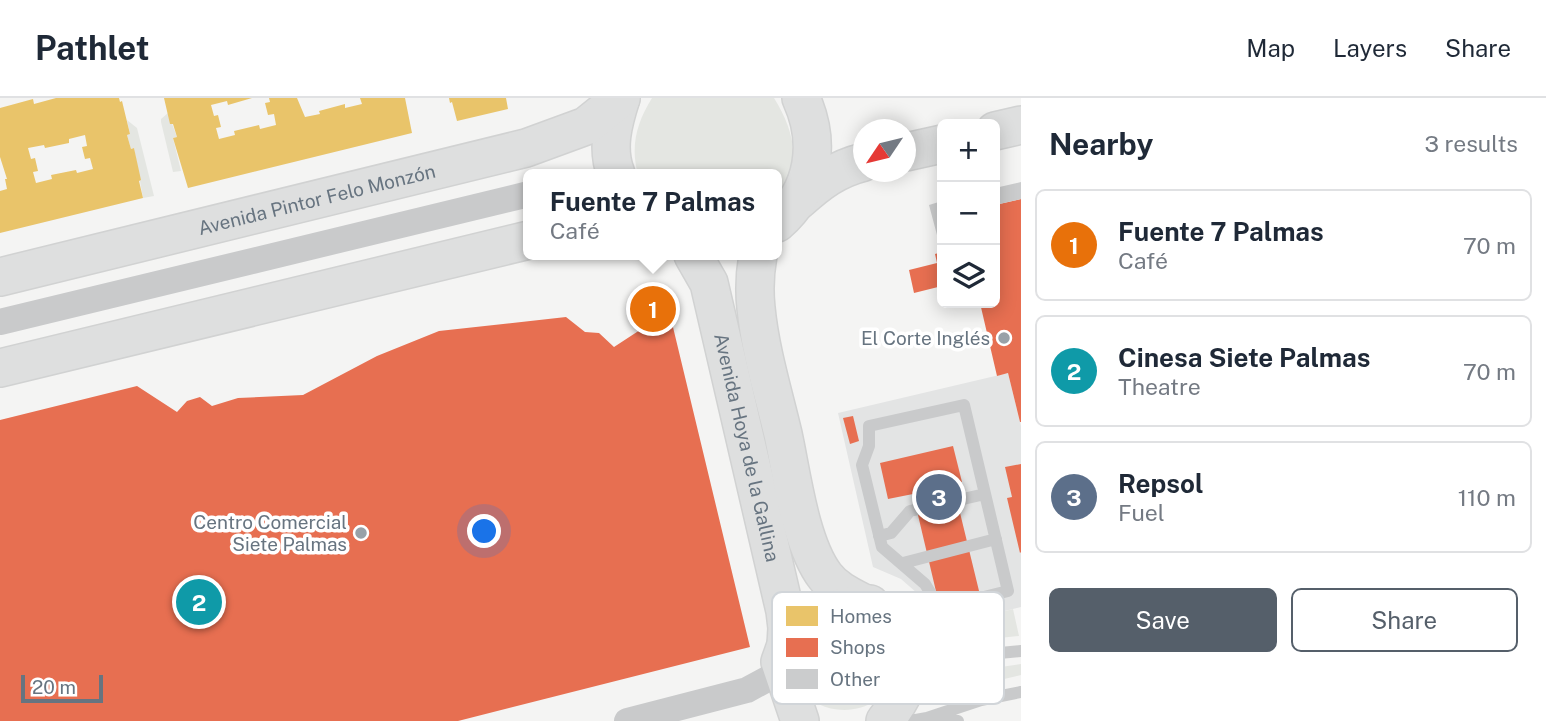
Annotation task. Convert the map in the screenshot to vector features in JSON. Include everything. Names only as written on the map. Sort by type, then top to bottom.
[{"type":"street","points":[[614,169],[611,131],[621,98]]},
{"type":"street","name":"Avenida Pintor Felo Monzón","points":[[0,277],[526,148],[586,126],[621,98]]},
{"type":"street","points":[[786,214],[808,178],[814,148],[810,118],[801,98]]},
{"type":"street","points":[[1000,130],[1021,125]]},
{"type":"street","points":[[916,150],[937,145]]},
{"type":"street","points":[[786,214],[822,179],[853,164]]},
{"type":"street","points":[[0,322],[523,195]]},
{"type":"street","points":[[0,368],[523,241]]},
{"type":"street","name":"Avenida Hoya de la Gallina","points":[[696,260],[709,283],[781,592]]},
{"type":"street","name":"Avenida Hoya de la Gallina","points":[[757,260],[755,284],[759,334],[808,544],[827,578],[845,592]]},
{"type":"street","points":[[627,721],[747,690],[772,675]]},
{"type":"street","name":"Avenida Hoya de la Gallina","points":[[796,704],[800,721]]},
{"type":"street","points":[[885,721],[898,704]]},
{"type":"lane","points":[[930,592],[903,563],[882,547],[862,465],[869,446],[869,426],[964,405],[1008,591],[1004,592]]},
{"type":"lane","points":[[879,536],[891,533],[909,512],[985,494]]},
{"type":"lane","points":[[903,563],[996,539]]},
{"type":"lane","points":[[910,721],[954,716],[974,704]]},
{"type":"shaded area","points":[[652,98],[774,98],[787,122],[793,147],[793,160],[785,185],[782,190],[782,169],[637,169],[635,144],[642,116]]},
{"type":"shaded area","points":[[168,113],[177,137],[173,138],[181,171],[173,172],[161,122]]},
{"type":"shaded area","points":[[127,120],[137,128],[154,196],[143,198],[134,148],[131,149],[127,135],[130,134]]},
{"type":"shaded area","points":[[1008,373],[1021,426],[1021,607],[1004,611],[1004,592],[916,592],[901,579],[873,567],[838,413]]},
{"type":"shaded area","points":[[1013,609],[1019,636],[1004,638],[1004,611]]},
{"type":"shaded area","points":[[1021,664],[1021,675],[1004,679],[1004,666]]},
{"type":"shaded area","points":[[820,704],[869,704],[851,710]]},
{"type":"building: Homes","points":[[56,98],[119,98],[130,134],[127,135],[131,149],[134,148],[143,198],[0,233],[0,191],[7,189],[7,179],[0,157],[0,108],[33,99],[34,104]],"holes":[[[85,135],[87,146],[82,147],[85,159],[90,158],[93,169],[51,175],[52,179],[36,183],[33,172],[38,171],[35,158],[31,159],[28,148],[69,143],[69,139]]]},
{"type":"building: Homes","points":[[164,98],[252,98],[228,105],[227,101],[211,105],[214,116],[218,115],[221,127],[216,128],[219,139],[235,135],[234,131],[259,125],[260,129],[276,125],[274,114],[268,115],[265,103],[270,102],[269,98],[297,98],[305,117],[345,104],[345,108],[362,104],[360,98],[405,98],[412,133],[188,188],[173,138],[177,137],[173,124],[170,124]]},
{"type":"building: Homes","points":[[449,98],[506,98],[508,109],[457,121]]},
{"type":"building: Shops","name":"El Corte Inglés","points":[[1021,199],[1021,422],[1008,373],[997,376],[981,308],[1000,308],[1000,204]]},
{"type":"building: Shops","name":"El Corte Inglés","points":[[937,263],[937,287],[914,293],[909,270]]},
{"type":"building: Shops","name":"Centro Comercial Siete Palmas","points":[[655,285],[663,287],[676,303],[678,315],[672,323],[750,647],[458,721],[0,721],[0,420],[137,386],[177,412],[187,401],[200,397],[212,406],[238,398],[303,395],[377,356],[439,331],[566,317],[585,332],[599,333],[614,347],[640,330],[631,316],[629,306],[634,293]]},
{"type":"building: Shops","points":[[853,416],[859,441],[850,444],[843,418]]},
{"type":"building: Shops","points":[[953,446],[962,482],[953,484],[979,592],[936,592],[913,494],[888,499],[880,463]]},
{"type":"building: Shops","points":[[1021,464],[1020,553],[1007,498],[1012,497],[1005,467]]},
{"type":"building: Other","points":[[1021,182],[1021,199],[1000,204],[1000,187]]},
{"type":"building: Other","points":[[937,203],[937,235],[929,205]]},
{"type":"place","name":"Fuente 7 Palmas","points":[[653,309]]},
{"type":"place","name":"El Corte Inglés","points":[[1004,338]]},
{"type":"place","name":"Repsol","points":[[939,497]]},
{"type":"place","name":"Centro Comercial Siete Palmas","points":[[361,533]]},
{"type":"place","name":"Cinesa Siete Palmas","points":[[199,602]]}]
